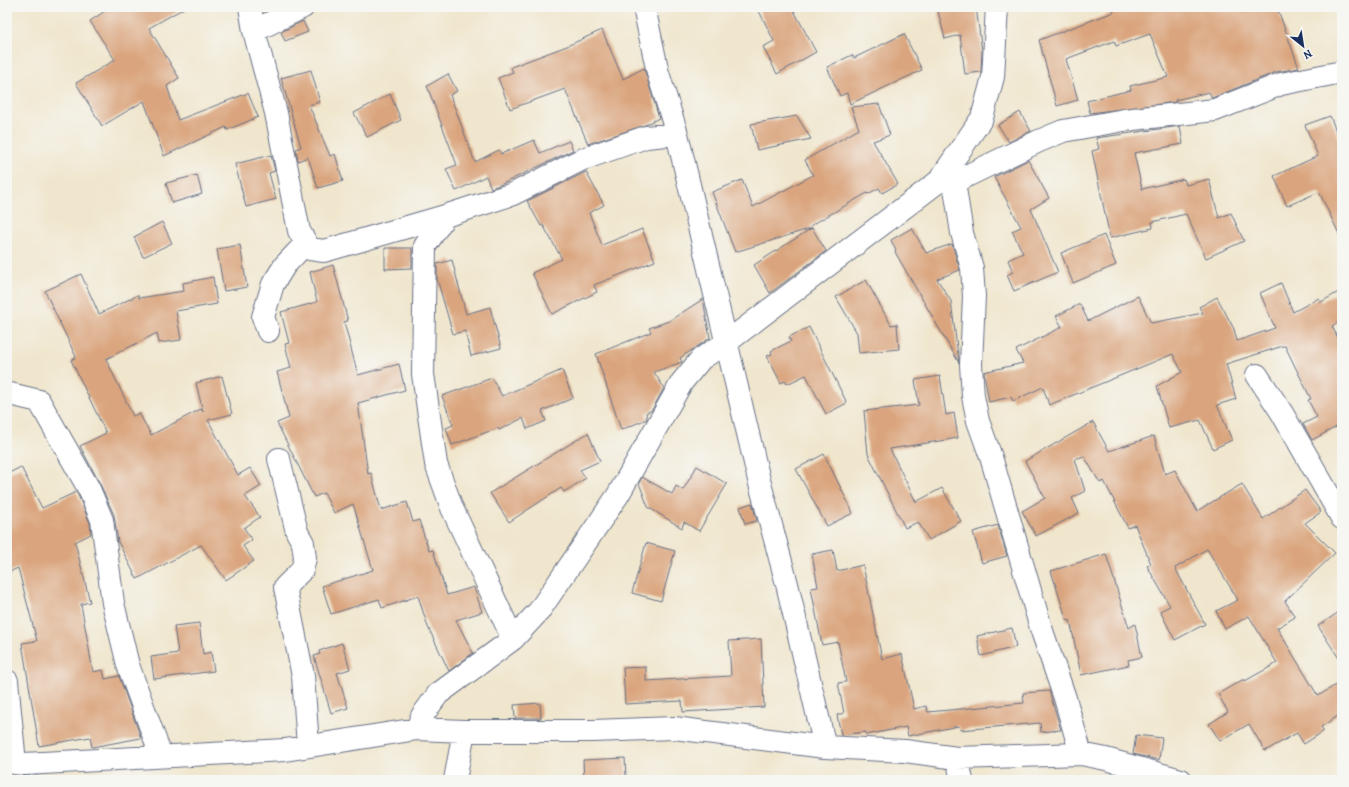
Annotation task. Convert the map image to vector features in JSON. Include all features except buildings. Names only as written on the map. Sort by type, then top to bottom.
[{"type":"street","points":[[250,7],[254,31],[276,113],[299,231],[310,249],[324,251],[445,216],[513,194],[590,156],[646,137],[677,134]]},
{"type":"street","points":[[254,31],[303,7]]},
{"type":"street","points":[[644,7],[658,73],[677,134],[759,480],[787,584],[825,747]]},
{"type":"street","points":[[997,7],[993,77],[982,118],[947,181],[972,268],[974,296],[971,365],[973,396],[978,421],[993,464],[1041,628],[1066,698],[1081,754]]},
{"type":"street","points":[[417,729],[422,716],[438,694],[512,638],[539,611],[598,527],[618,495],[682,382],[701,359],[727,342],[947,181],[1063,131],[1124,120],[1215,110],[1281,84],[1342,72]]},
{"type":"street","points":[[445,216],[424,246],[423,260],[422,374],[436,464],[452,508],[512,638]]},
{"type":"street","points":[[268,331],[263,317],[273,284],[285,265],[306,243]]},
{"type":"street","points":[[1257,375],[1282,413],[1342,518]]},
{"type":"street","points":[[7,395],[10,394],[39,401],[89,490],[102,520],[113,603],[128,665],[161,756]]},
{"type":"street","points":[[279,459],[297,532],[303,544],[305,558],[302,570],[285,587],[303,676],[308,746]]},
{"type":"street","points":[[7,681],[11,763],[285,750],[417,729],[464,732],[593,731],[674,728],[825,747],[905,751],[957,758],[1081,754],[1106,759],[1181,780]]},
{"type":"street","points":[[455,780],[464,732]]},
{"type":"street","points":[[957,758],[962,780]]},
{"type":"street","points":[[1106,759],[1118,780]]}]
